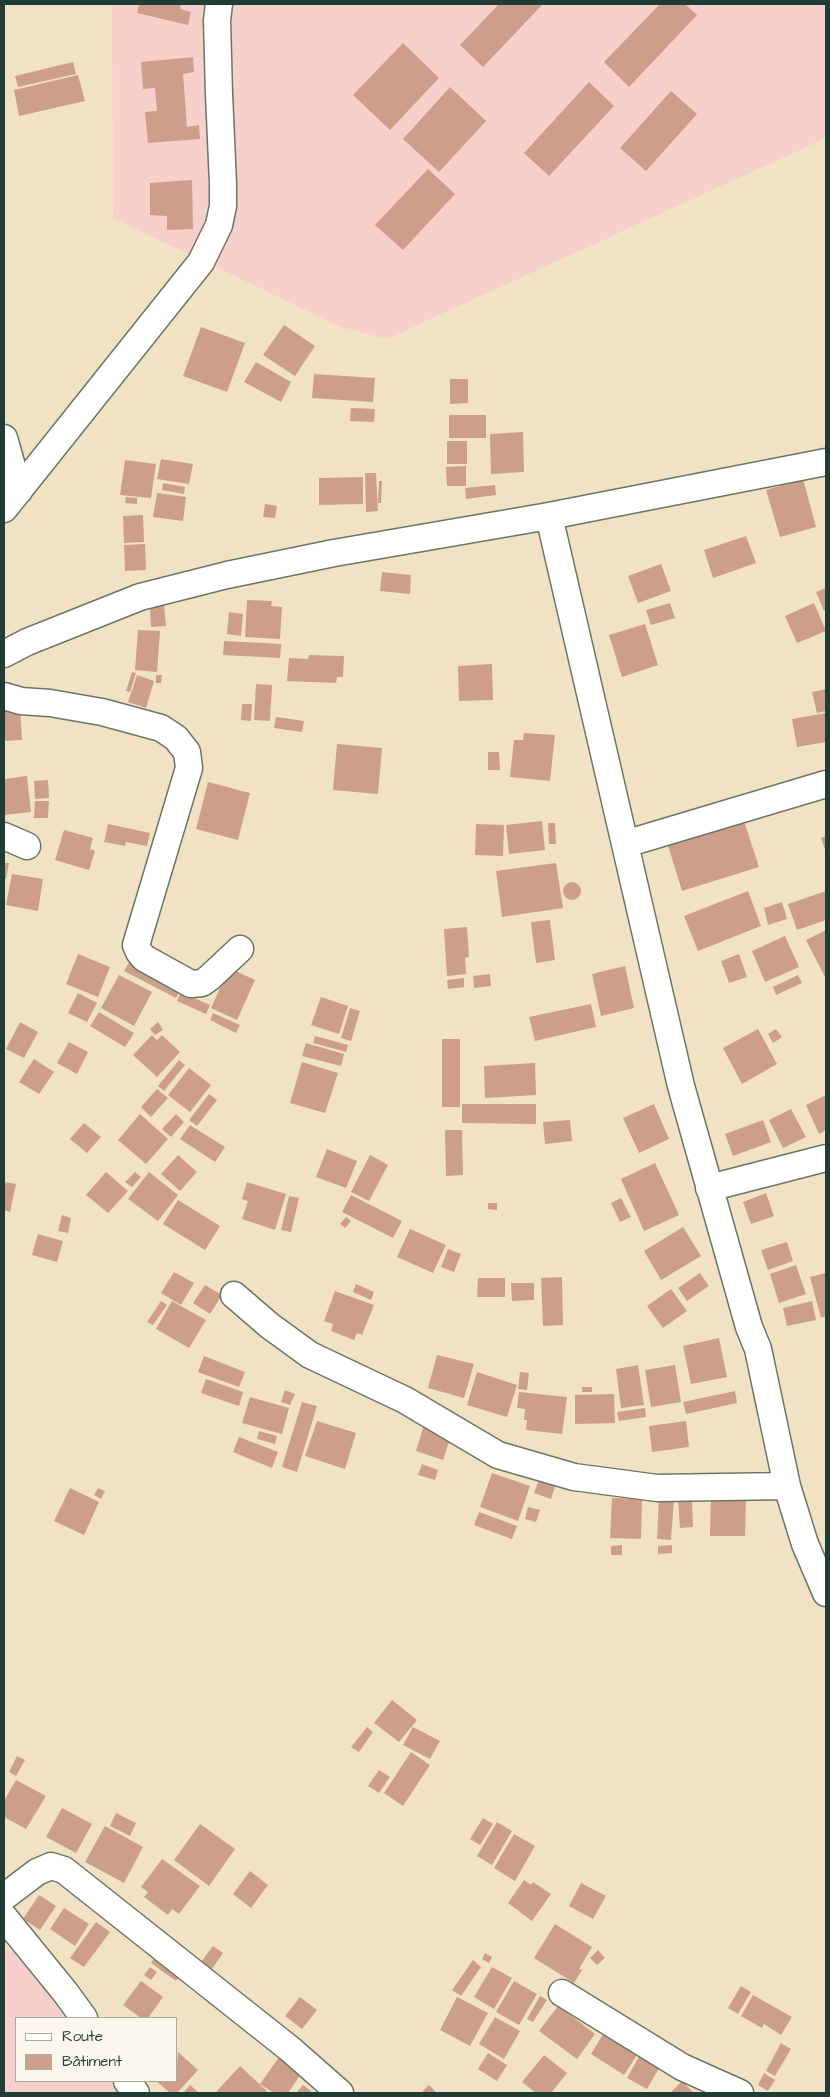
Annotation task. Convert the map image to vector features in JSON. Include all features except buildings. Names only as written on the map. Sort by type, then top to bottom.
[{"type":"street","points":[[12,500],[201,262],[219,225],[223,191],[218,94],[217,20],[219,4]]},
{"type":"street","points":[[4,438],[12,500]]},
{"type":"street","points":[[4,654],[27,642],[140,597],[227,575],[343,552],[549,516],[826,462]]},
{"type":"street","points":[[549,516],[681,1086],[749,1327],[758,1349],[787,1486],[805,1544],[826,1593]]},
{"type":"street","points":[[4,696],[21,701],[50,703],[102,712],[161,728],[176,738],[187,752],[189,768],[136,945],[144,958],[191,984],[202,983],[209,978],[240,949]]},
{"type":"street","points":[[625,844],[826,784]]},
{"type":"street","points":[[710,1188],[826,1158]]},
{"type":"street","points":[[234,1296],[270,1326],[310,1355],[405,1400],[498,1455],[574,1477],[657,1488],[787,1486]]},
{"type":"street","points":[[4,1897],[37,1872],[51,1866],[64,1870],[290,2049],[340,2093]]},
{"type":"street","points":[[4,1917],[83,2017]]},
{"type":"street","points":[[562,1993],[682,2068],[740,2093]]},
{"type":"street","points":[[128,2082],[136,2093]]},
{"type":"shaded area","points":[[112,4],[826,4],[826,138],[387,339],[341,327],[113,218]]},
{"type":"shaded area","points":[[4,1947],[20,1955],[64,2017],[15,2017],[15,2082],[111,2082],[119,2093],[4,2093]]}]
